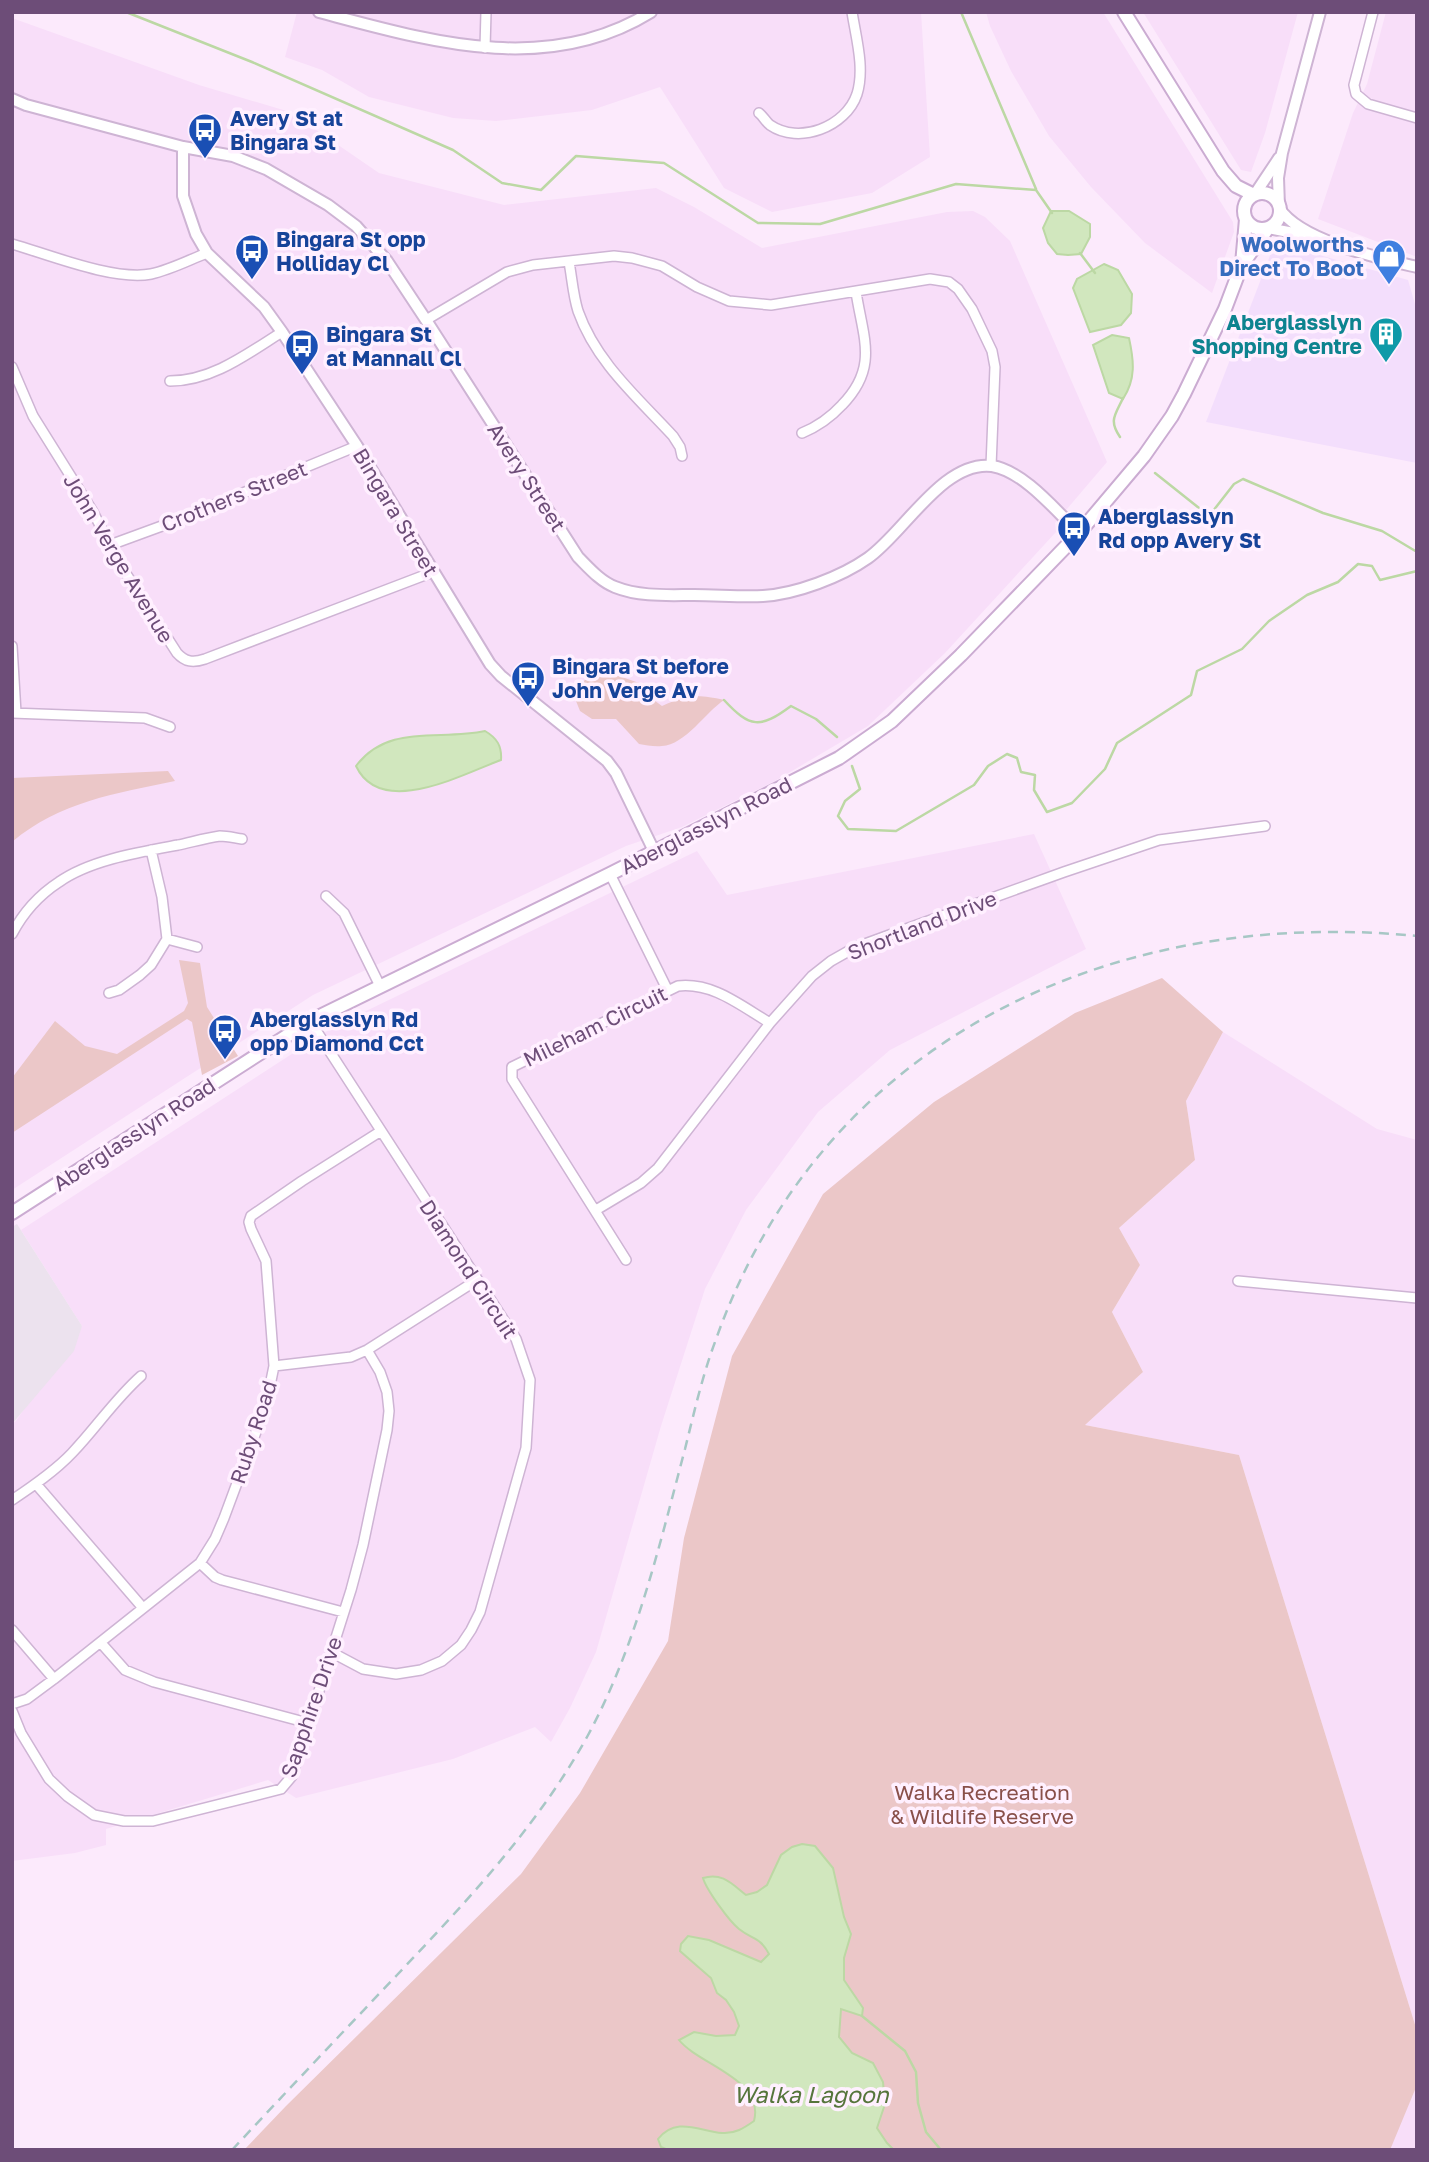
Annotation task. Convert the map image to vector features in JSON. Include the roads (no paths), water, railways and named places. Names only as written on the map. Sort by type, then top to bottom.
[{"type":"main road","points":[[1124,12],[1223,171],[1236,186],[1255,195],[1270,195],[1279,207],[1277,220],[1268,228],[1255,228],[1230,190],[1223,171]]},
{"type":"main road","points":[[1245,215],[1247,200],[1255,195]]},
{"type":"main road","name":"Aberglasslyn Road","points":[[1242,264],[1245,215]]},
{"type":"main road","name":"Aberglasslyn Road","points":[[12,1213],[310,1021],[839,758],[892,721],[961,655],[1079,533],[1144,456],[1172,416],[1225,309],[1242,264],[1268,228]]},
{"type":"street","points":[[319,12],[453,43],[485,48],[534,49],[593,39],[637,21],[651,12]]},
{"type":"street","points":[[485,48],[486,12]]},
{"type":"street","points":[[759,113],[771,125],[794,134],[827,128],[844,113],[857,96],[860,68],[852,12]]},
{"type":"street","points":[[1321,12],[1282,153],[1278,178],[1279,207],[1293,224],[1318,237],[1417,267]]},
{"type":"street","points":[[1373,12],[1354,85],[1356,94],[1368,104],[1417,118]]},
{"type":"street","name":"Avery Street","points":[[12,99],[183,148],[233,156],[266,169],[328,205],[356,226],[373,243],[426,320],[578,557],[603,580],[628,591],[664,595],[765,596],[804,587],[843,572],[869,558],[955,475],[966,470],[991,466]]},
{"type":"street","name":"Bingara Street","points":[[183,148],[183,196],[196,234],[207,253],[257,299],[282,332],[356,446],[490,664],[500,676],[607,761],[616,773],[654,851]]},
{"type":"street","points":[[1255,195],[1282,153]]},
{"type":"street","points":[[1268,228],[1318,237]]},
{"type":"street","points":[[12,244],[109,273],[133,276],[161,271],[207,253]]},
{"type":"street","points":[[426,320],[507,272],[533,265],[614,256],[662,266],[729,301],[756,305],[771,305],[939,279],[949,282],[966,298],[994,359],[991,466],[1016,475],[1079,533]]},
{"type":"street","points":[[569,262],[578,310],[593,343],[617,378],[673,436],[682,456]]},
{"type":"street","points":[[802,433],[825,422],[856,388],[865,371],[866,351],[856,292]]},
{"type":"street","points":[[170,381],[188,381],[215,372],[282,332]]},
{"type":"street","name":"John Verge Avenue","points":[[12,367],[33,416],[88,503],[121,566],[177,653],[184,659],[193,662],[433,572]]},
{"type":"street","name":"Crothers Street","points":[[110,545],[356,446]]},
{"type":"street","points":[[12,646],[14,713],[145,718],[170,727]]},
{"type":"street","name":"Shortland Drive","points":[[596,1210],[641,1183],[658,1168],[770,1023],[812,976],[831,961],[854,948],[1159,840],[1265,826]]},
{"type":"street","points":[[12,934],[30,906],[59,881],[72,874],[99,863],[151,850],[222,836],[242,839]]},
{"type":"street","points":[[109,993],[119,990],[141,975],[151,965],[167,939],[162,897],[151,850]]},
{"type":"street","points":[[610,874],[668,991]]},
{"type":"street","points":[[326,897],[344,913],[380,986]]},
{"type":"street","points":[[167,939],[197,947]]},
{"type":"street","name":"Mileham Circuit","points":[[626,1260],[512,1079],[512,1067],[668,991],[688,985],[710,988],[770,1023]]},
{"type":"street","name":"Diamond Circuit","points":[[310,1021],[516,1339],[530,1380],[526,1448],[480,1612],[461,1645],[442,1661],[421,1670],[397,1674],[363,1669],[331,1652]]},
{"type":"street","name":"Ruby Road","points":[[12,1704],[27,1699],[54,1679],[200,1563],[224,1518],[266,1405],[274,1366],[266,1261],[251,1229],[251,1216],[381,1131]]},
{"type":"street","points":[[274,1366],[351,1357],[367,1350],[477,1280]]},
{"type":"street","points":[[1238,1282],[1417,1298]]},
{"type":"street","name":"Sapphire Drive","points":[[12,1711],[21,1733],[50,1779],[67,1796],[94,1815],[124,1821],[153,1821],[281,1789],[292,1776],[363,1545],[387,1430],[387,1392],[380,1372],[367,1350]]},
{"type":"street","points":[[12,1500],[70,1455],[123,1392],[141,1376]]},
{"type":"street","points":[[36,1484],[143,1608]]},
{"type":"street","points":[[200,1563],[222,1580],[343,1612]]},
{"type":"street","points":[[12,1630],[54,1679]]},
{"type":"street","points":[[101,1643],[125,1670],[154,1682],[308,1723]]},
{"type":"water","points":[[1051,211],[1069,211],[1090,224],[1090,237],[1081,254],[1057,254],[1048,243],[1043,228]]},
{"type":"water","points":[[1104,264],[1118,270],[1132,294],[1131,313],[1121,325],[1090,332],[1073,288],[1077,279]]},
{"type":"water","points":[[1112,335],[1129,338],[1131,346],[1132,377],[1123,399],[1109,393],[1093,345]]},
{"type":"water","points":[[485,731],[498,743],[501,760],[424,788],[403,791],[384,789],[368,782],[356,766],[383,744],[399,739]]},
{"type":"water","name":"Walka Lagoon","points":[[802,1844],[815,1846],[833,1868],[844,1917],[851,1934],[844,1958],[844,1980],[863,2008],[862,2016],[841,2009],[839,2037],[852,2053],[873,2063],[883,2082],[885,2104],[877,2128],[894,2150],[668,2150],[661,2147],[658,2139],[672,2128],[680,2126],[731,2133],[754,2121],[755,2106],[750,2094],[728,2074],[688,2049],[679,2040],[694,2032],[716,2036],[735,2035],[739,2026],[734,2012],[717,1993],[711,1978],[680,1951],[681,1944],[688,1936],[709,1940],[761,1962],[769,1954],[766,1948],[739,1929],[730,1919],[703,1878],[721,1878],[746,1895],[757,1892],[767,1885],[781,1855]]},
{"type":"waterway","points":[[126,12],[252,62],[453,150],[502,183],[541,190],[576,156],[664,163],[758,223],[820,224],[956,184],[1036,190],[1052,213]]},
{"type":"waterway","points":[[961,12],[1036,189]]},
{"type":"waterway","points":[[1080,253],[1095,273]]},
{"type":"waterway","points":[[1120,437],[1114,421],[1123,398]]},
{"type":"waterway","points":[[1155,473],[1199,508],[1213,511],[1234,484],[1243,479],[1323,513],[1382,531],[1417,552]]},
{"type":"waterway","points":[[852,766],[860,789],[845,801],[838,816],[848,829],[896,831],[974,785],[988,766],[1007,754],[1017,758],[1021,772],[1035,775],[1034,790],[1047,812],[1072,803],[1105,769],[1117,743],[1191,695],[1197,671],[1242,649],[1269,621],[1307,595],[1338,582],[1358,564],[1372,566],[1380,580],[1417,571]]},
{"type":"waterway","points":[[724,700],[741,716],[756,722],[771,719],[791,706],[816,719],[837,737]]},
{"type":"waterway","points":[[862,2016],[905,2051],[916,2072],[918,2103],[926,2132],[941,2150]]},
{"type":"railway","points":[[232,2150],[475,1891],[546,1802],[587,1737],[619,1668],[645,1596],[715,1342],[763,1237],[826,1147],[903,1073],[991,1015],[1088,972],[1193,944],[1303,932],[1417,936]]},
{"type":"place","name":"Avery St at Bingara St","points":[[205,160]]},
{"type":"place","name":"Bingara St opp Holliday Cl","points":[[252,281]]},
{"type":"place","name":"Woolworths Direct To Boot","points":[[1389,286]]},
{"type":"place","name":"Aberglasslyn Shopping Centre","points":[[1386,364]]},
{"type":"place","name":"Bingara St at Mannall Cl","points":[[302,376]]},
{"type":"place","name":"Aberglasslyn Rd opp Avery St","points":[[1074,558]]},
{"type":"place","name":"Bingara St before John Verge Av","points":[[528,708]]},
{"type":"place","name":"Aberglasslyn Rd opp Diamond Cct","points":[[225,1061]]},
{"type":"park label","name":"Walka Recreation & Wildlife Reserve","points":[[982,1804]]}]
